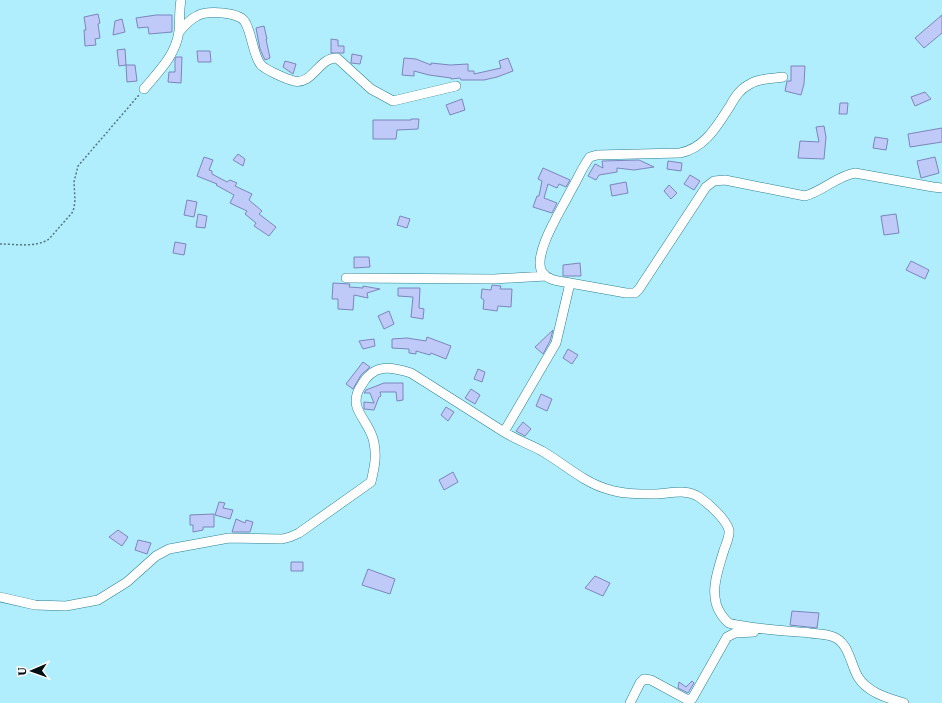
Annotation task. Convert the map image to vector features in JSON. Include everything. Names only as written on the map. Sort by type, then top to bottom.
[{"type":"street","points":[[144,88],[169,59],[173,52],[179,32],[181,0]]},
{"type":"street","points":[[179,32],[197,15],[211,12],[240,16],[246,22],[258,60],[263,66],[288,78],[298,81],[307,79],[326,60],[337,58],[371,89],[393,101],[456,86]]},
{"type":"street","points":[[783,78],[760,80],[743,88],[711,134],[701,144],[689,151],[680,153],[597,155],[590,157],[547,236],[539,262],[541,271],[551,279],[626,293],[635,293],[706,187],[714,181],[725,180],[805,196],[847,175],[855,173],[942,188]]},
{"type":"street","points":[[346,278],[494,279],[546,276]]},
{"type":"street","points":[[504,432],[556,343],[570,283]]},
{"type":"street","points":[[0,597],[34,604],[66,606],[98,600],[127,582],[156,556],[169,549],[229,538],[282,539],[290,538],[300,533],[371,482],[376,455],[374,441],[356,405],[357,391],[372,372],[386,368],[399,369],[411,373],[517,440],[542,451],[591,483],[607,489],[626,493],[656,494],[681,492],[693,493],[698,496],[722,519],[729,530],[728,539],[720,563],[715,590],[716,607],[722,615],[730,623],[759,629],[795,631],[831,636],[838,639],[846,650],[858,677],[864,683],[876,693],[904,703]]},
{"type":"street","points":[[630,703],[640,683],[644,679],[651,680],[686,699],[692,699],[727,637],[731,634],[740,632],[795,631]]},
{"type":"path","points":[[0,244],[35,244],[49,240],[72,213],[74,208],[76,200],[74,182],[78,166],[144,88]]},
{"type":"building","points":[[98,14],[100,23],[98,24],[100,38],[95,39],[96,45],[85,46],[84,30],[86,30],[84,17]]},
{"type":"building","points":[[156,15],[172,15],[172,32],[149,34],[148,27],[138,28],[136,18]]},
{"type":"building","points":[[942,15],[942,33],[924,48],[915,38]]},
{"type":"building","points":[[122,19],[125,32],[113,35],[115,21]]},
{"type":"building","points":[[264,26],[270,58],[265,60],[260,49],[256,28]]},
{"type":"building","points":[[331,39],[338,40],[338,46],[344,46],[344,53],[331,53]]},
{"type":"building","points":[[125,49],[126,65],[119,66],[117,50]]},
{"type":"building","points":[[197,51],[210,51],[211,62],[198,62]]},
{"type":"building","points":[[352,54],[362,56],[360,64],[351,63]]},
{"type":"building","points":[[176,57],[182,57],[181,83],[168,82],[169,72],[175,72]]},
{"type":"building","points":[[404,58],[416,59],[431,65],[431,63],[450,65],[468,64],[468,71],[474,71],[474,74],[501,68],[499,61],[508,58],[513,71],[484,80],[461,80],[460,78],[451,79],[414,71],[414,76],[402,75]]},
{"type":"building","points":[[285,61],[296,64],[293,74],[283,67]]},
{"type":"building","points":[[126,65],[135,65],[137,81],[127,82]]},
{"type":"building","points":[[791,66],[805,66],[804,84],[801,95],[785,91],[787,81],[791,81]]},
{"type":"building","points":[[925,92],[931,99],[915,106],[911,97]]},
{"type":"building","points":[[462,99],[465,110],[450,115],[446,105]]},
{"type":"building","points":[[840,103],[848,103],[847,114],[839,114]]},
{"type":"building","points":[[419,119],[418,129],[397,130],[396,139],[373,139],[373,120]]},
{"type":"building","points":[[824,126],[826,137],[824,159],[798,158],[800,141],[819,142],[816,127]]},
{"type":"building","points":[[942,128],[942,142],[910,147],[908,134]]},
{"type":"building","points":[[875,137],[888,139],[886,150],[873,148]]},
{"type":"building","points":[[238,154],[245,159],[243,166],[233,160]]},
{"type":"building","points":[[204,157],[213,160],[209,170],[212,171],[212,174],[227,182],[230,180],[237,183],[235,186],[252,194],[249,200],[262,211],[259,214],[276,227],[269,236],[254,226],[256,223],[245,214],[247,211],[230,203],[234,195],[216,185],[217,184],[197,176]]},
{"type":"building","points":[[935,157],[939,173],[921,178],[917,161]]},
{"type":"building","points":[[639,160],[654,167],[634,170],[617,168],[617,172],[599,175],[596,180],[588,176],[595,164],[603,168],[602,161]]},
{"type":"building","points":[[668,161],[682,163],[681,171],[667,169]]},
{"type":"building","points":[[543,168],[570,180],[566,187],[559,184],[557,188],[548,184],[544,198],[557,203],[552,213],[533,207],[537,196],[539,196],[542,181],[538,179]]},
{"type":"building","points":[[690,175],[700,181],[694,190],[684,184]]},
{"type":"building","points":[[626,182],[628,193],[612,196],[610,185]]},
{"type":"building","points":[[669,185],[677,193],[671,199],[664,191]]},
{"type":"building","points":[[187,200],[197,202],[194,217],[184,215]]},
{"type":"building","points":[[198,214],[207,216],[205,228],[196,227]]},
{"type":"building","points":[[896,214],[899,233],[884,235],[881,216]]},
{"type":"building","points":[[400,216],[410,219],[407,228],[397,225]]},
{"type":"building","points":[[175,242],[186,244],[184,255],[173,253]]},
{"type":"building","points":[[354,257],[369,257],[370,267],[354,268]]},
{"type":"building","points":[[911,261],[929,270],[925,279],[906,270]]},
{"type":"building","points":[[580,263],[581,276],[563,276],[563,265]]},
{"type":"building","points":[[333,283],[350,284],[349,287],[363,288],[363,286],[380,289],[367,293],[368,298],[354,295],[353,310],[338,309],[338,299],[332,299]]},
{"type":"building","points":[[492,285],[501,286],[500,289],[512,289],[511,307],[498,306],[497,311],[483,309],[484,300],[481,298],[482,289],[491,290]]},
{"type":"building","points":[[398,288],[420,288],[419,308],[424,309],[423,319],[411,317],[413,297],[398,296]]},
{"type":"building","points":[[389,311],[394,324],[384,329],[378,316]]},
{"type":"building","points":[[553,330],[550,341],[543,354],[535,347]]},
{"type":"building","points":[[427,337],[451,346],[446,359],[431,353],[430,355],[416,351],[416,354],[409,353],[409,349],[392,348],[392,339],[407,338],[426,341]]},
{"type":"building","points":[[374,339],[375,346],[363,349],[359,341]]},
{"type":"building","points":[[568,349],[578,355],[572,364],[563,358]]},
{"type":"building","points":[[363,362],[370,367],[361,375],[353,389],[346,384]]},
{"type":"building","points":[[478,369],[485,372],[482,382],[474,379]]},
{"type":"building","points":[[384,383],[403,383],[403,400],[397,401],[396,392],[380,392],[381,396],[379,397],[374,410],[364,409],[364,402],[374,403],[370,393],[364,393],[366,390]]},
{"type":"building","points":[[471,389],[480,395],[475,404],[465,398]]},
{"type":"building","points":[[541,394],[552,399],[547,411],[536,406]]},
{"type":"building","points":[[446,407],[454,412],[448,421],[441,415]]},
{"type":"building","points":[[523,422],[531,429],[525,436],[516,431]]},
{"type":"building","points":[[453,472],[458,482],[444,490],[439,480]]},
{"type":"building","points":[[219,502],[225,503],[223,508],[233,510],[230,519],[215,515]]},
{"type":"building","points":[[214,514],[214,527],[203,527],[203,530],[193,532],[193,525],[190,525],[190,515]]},
{"type":"building","points":[[236,519],[245,523],[246,520],[253,522],[250,532],[232,532]]},
{"type":"building","points":[[118,530],[128,537],[122,546],[109,537]]},
{"type":"building","points":[[138,540],[151,543],[147,554],[135,550]]},
{"type":"building","points":[[291,562],[303,562],[303,571],[291,571]]},
{"type":"building","points":[[368,569],[395,579],[390,594],[362,585]]},
{"type":"building","points":[[595,576],[610,583],[603,596],[585,588]]},
{"type":"building","points":[[792,611],[819,613],[817,628],[790,625]]},
{"type":"building","points":[[692,681],[694,683],[688,693],[678,688],[679,682],[686,687]]}]
